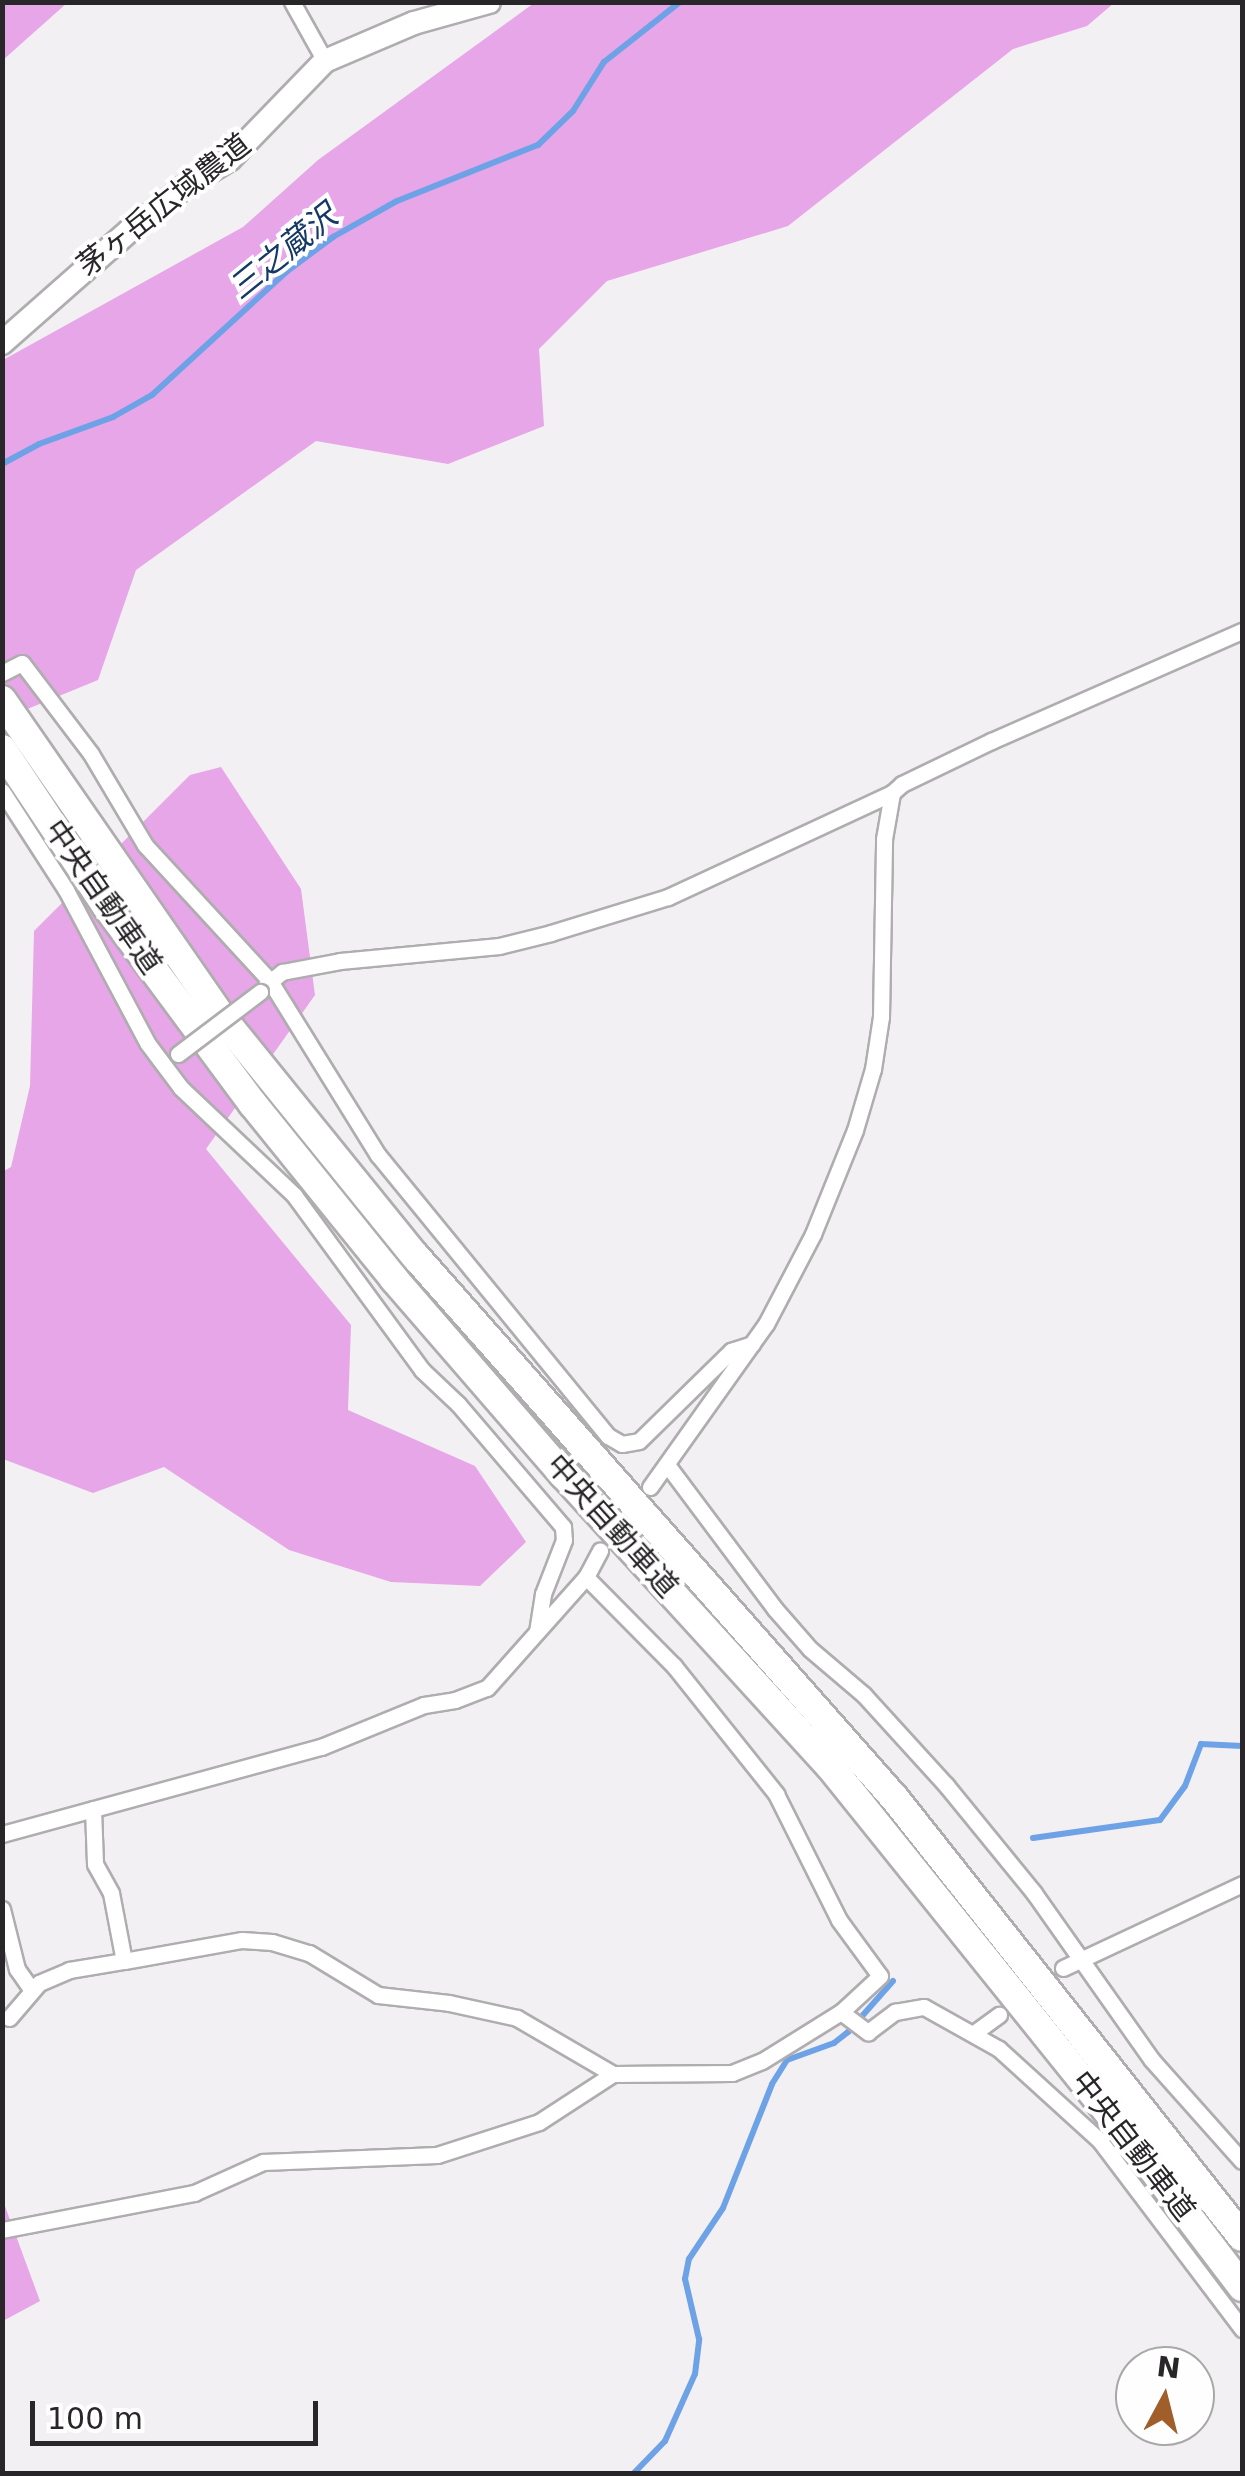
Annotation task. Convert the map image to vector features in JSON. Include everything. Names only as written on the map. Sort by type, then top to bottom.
[{"type":"highway","name":"中央自動車道","points":[[6,706],[223,1019],[416,1257],[896,1800],[1242,2237]]},
{"type":"highway","name":"中央自動車道","points":[[2,750],[107,907],[252,1104],[394,1279],[564,1475],[829,1765],[1129,2138],[1242,2287]]},
{"type":"main road","name":"茅ヶ岳広域農道","points":[[2,343],[129,231],[183,188],[230,159],[325,60],[414,24],[489,2]]},
{"type":"street","points":[[292,2],[325,60]]},
{"type":"street","points":[[172,1059],[282,972],[340,962],[499,946],[668,898],[892,794],[902,784],[991,741],[1242,631]]},
{"type":"street","points":[[2,673],[22,664],[91,754],[145,845],[265,986],[378,1155],[608,1436],[622,1444],[639,1440],[731,1351],[752,1344]]},
{"type":"street","points":[[2,791],[66,890],[148,1044],[172,1059],[181,1088],[294,1196],[422,1370],[458,1404],[563,1526],[564,1540],[544,1594],[537,1632]]},
{"type":"street","points":[[650,1487],[752,1344],[813,1234],[855,1130],[873,1069],[881,1016],[884,838],[892,794]]},
{"type":"street","points":[[668,1466],[798,1636],[864,1695],[946,1785],[1034,1893],[1152,2060],[1242,2162]]},
{"type":"street","points":[[2,1834],[321,1747],[424,1704],[455,1700],[487,1688],[586,1576],[600,1551]]},
{"type":"street","points":[[8,2018],[31,1989],[69,1970],[242,1940],[272,1942],[310,1953],[378,1995],[448,2003],[517,2018],[613,2074],[732,2073],[762,2061],[842,2012],[880,1976],[839,1920],[776,1794],[674,1666],[586,1576]]},
{"type":"street","points":[[93,1809],[95,1864],[111,1893],[124,1961]]},
{"type":"street","points":[[1062,1968],[1242,1884]]},
{"type":"street","points":[[2,1909],[17,1969],[31,1989]]},
{"type":"street","points":[[842,2012],[868,2032],[895,2012],[924,2007],[999,2049],[1100,2141],[1242,2329]]},
{"type":"street","points":[[974,2033],[998,2015]]},
{"type":"street","points":[[2,2230],[194,2193],[263,2162],[437,2155],[539,2122],[613,2074]]},
{"type":"shaded area","points":[[3,2],[67,2],[67,3],[3,60]]},
{"type":"shaded area","points":[[534,3],[1114,3],[1087,26],[1013,49],[788,226],[607,281],[539,349],[544,426],[448,464],[316,441],[136,570],[98,680],[3,719],[3,360],[243,227],[318,160]]},
{"type":"shaded area","points":[[221,767],[301,889],[315,995],[206,1149],[351,1325],[348,1410],[475,1466],[526,1542],[480,1586],[391,1582],[289,1550],[164,1467],[93,1493],[3,1459],[2,1172],[11,1167],[30,1086],[34,931],[190,775]]},
{"type":"shaded area","points":[[2,2198],[40,2301],[3,2321],[2,2321]]},
{"type":"waterway","name":"三之蔵沢","points":[[2,464],[39,444],[113,417],[152,395],[286,272],[333,237],[397,201],[538,145],[573,111],[604,62],[680,2]]},
{"type":"waterway","points":[[1033,1838],[1160,1820],[1185,1786],[1201,1744],[1242,1746]]},
{"type":"waterway","points":[[633,2474],[665,2441],[695,2374],[699,2339],[685,2279],[689,2259],[723,2208],[772,2084],[787,2060],[834,2043],[848,2032],[893,1981]]}]
